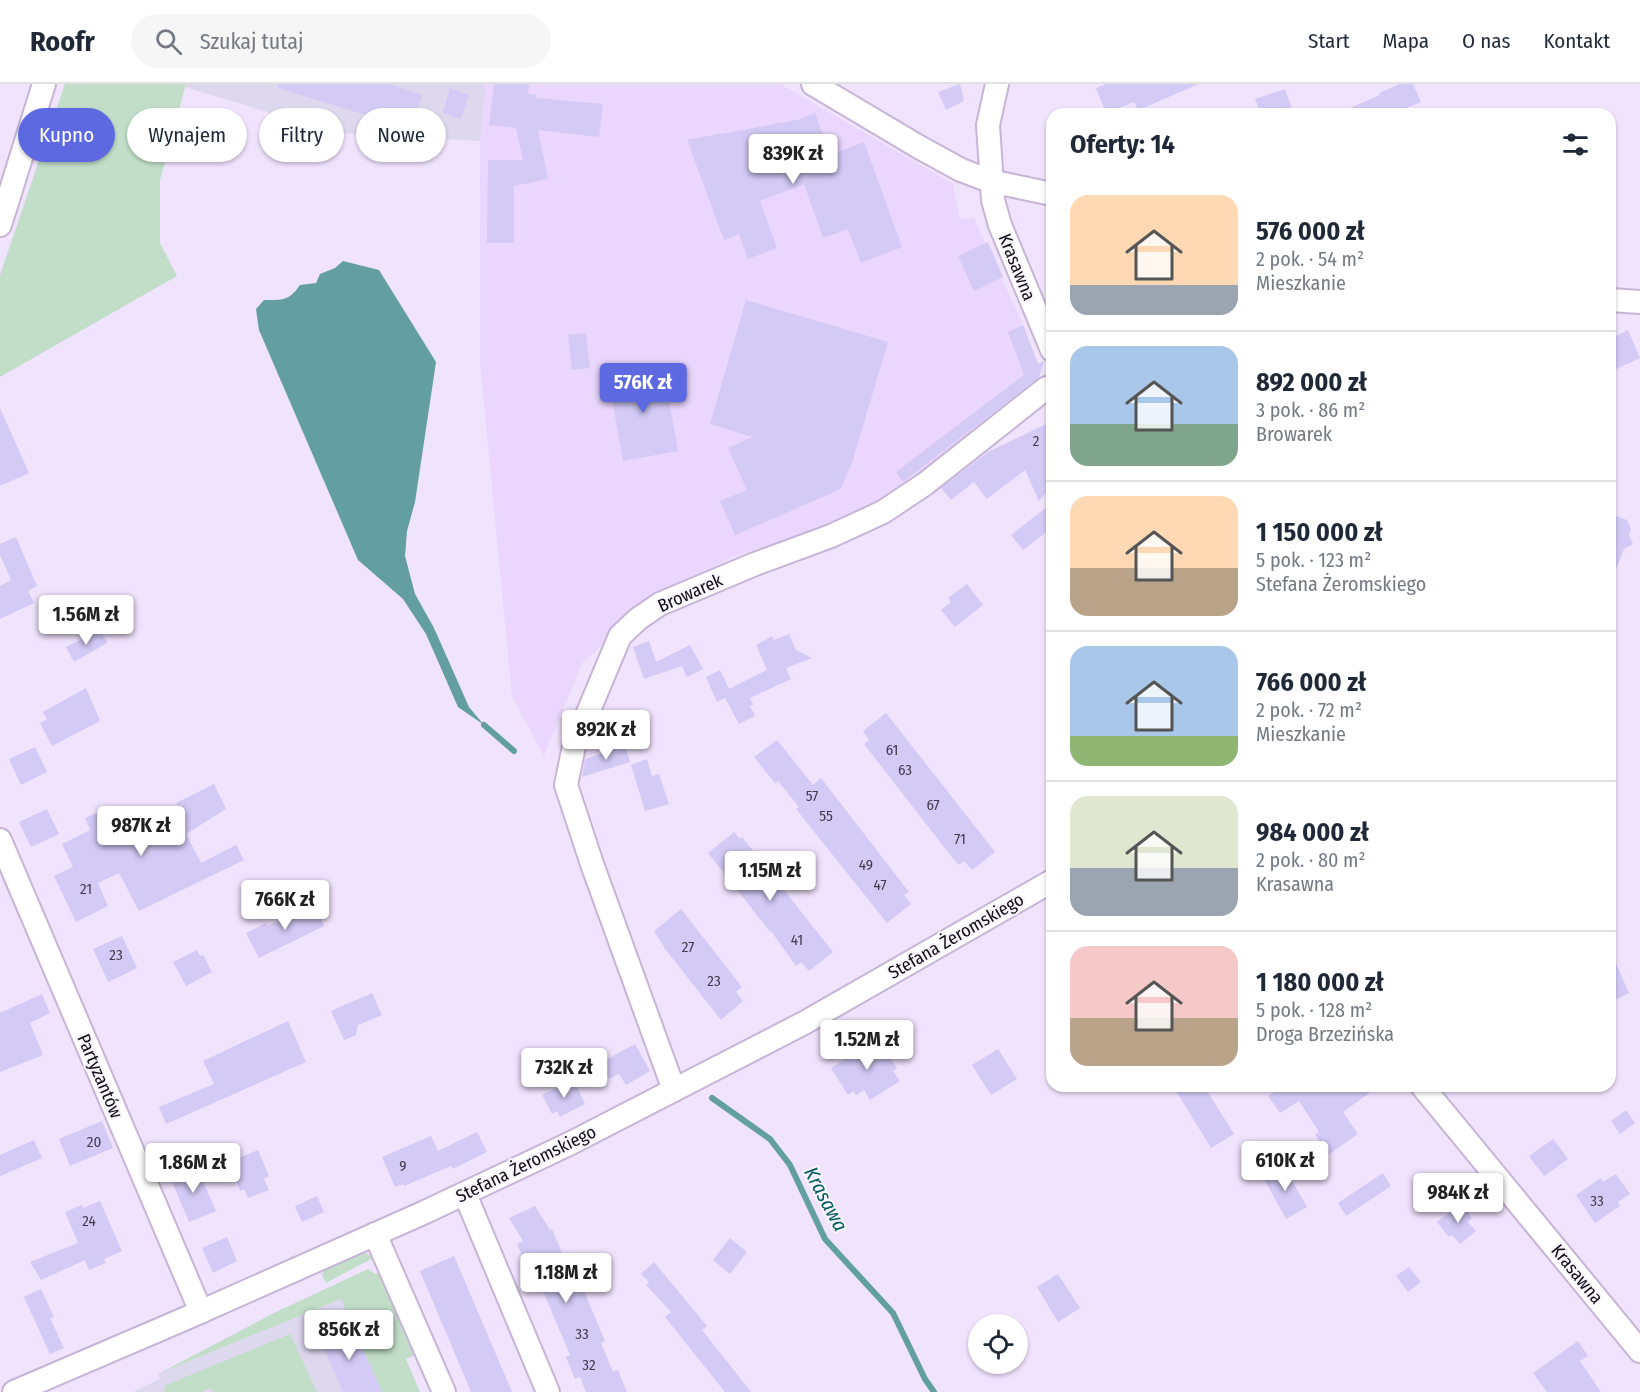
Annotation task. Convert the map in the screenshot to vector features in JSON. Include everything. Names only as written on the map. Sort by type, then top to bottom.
[{"type":"street","points":[[0,225],[44,84]]},
{"type":"street","points":[[813,84],[943,161],[990,181],[1046,193]]},
{"type":"street","name":"Krasawna","points":[[997,84],[988,125],[993,200],[1000,225],[1046,336]]},
{"type":"street","points":[[1616,300],[1640,302]]},
{"type":"street","name":"Browarek","points":[[674,1090],[592,864],[566,785],[574,747],[620,636],[638,619],[660,604],[755,564],[831,536],[883,512],[925,484],[1046,389]]},
{"type":"street","name":"Partyzantów","points":[[0,840],[201,1312]]},
{"type":"street","name":"Stefana Żeromskiego","points":[[14,1392],[201,1312],[465,1194],[571,1143],[804,1023],[1046,885]]},
{"type":"street","name":"Krasawna","points":[[1427,1092],[1640,1351]]},
{"type":"street","points":[[465,1194],[548,1392]]},
{"type":"street","points":[[375,1234],[444,1392]]},
{"type":"shaded area","points":[[65,84],[186,84],[180,108],[127,108],[127,162],[165,162],[160,180],[160,243],[177,276],[0,377],[0,275],[38,162],[115,162],[115,108],[57,108]]},
{"type":"shaded area","points":[[186,84],[486,84],[480,141],[446,139],[446,108],[356,108],[356,134],[344,133],[344,108],[259,109],[185,87]]},
{"type":"shaded area","points":[[486,84],[780,84],[953,184],[960,219],[974,218],[1023,325],[1041,371],[1036,385],[871,512],[732,557],[651,602],[582,663],[544,756],[512,696],[480,362],[480,141]]},
{"type":"shaded area","points":[[343,261],[379,270],[436,362],[415,502],[407,531],[405,556],[415,594],[434,628],[469,707],[484,725],[458,707],[426,634],[403,599],[358,560],[259,330],[256,309],[264,300],[289,297],[300,285],[316,283],[320,274],[335,268]]},
{"type":"shaded area","points":[[356,1253],[366,1253],[373,1258],[326,1283],[322,1275],[325,1266]]},
{"type":"shaded area","points":[[368,1269],[375,1274],[381,1272],[415,1355],[406,1359],[420,1392],[382,1392],[341,1299],[158,1374],[274,1313]]},
{"type":"shaded area","points":[[342,1299],[382,1392],[133,1392],[160,1379],[158,1374]]},
{"type":"shaded area","points":[[290,1334],[317,1392],[214,1392],[211,1388],[202,1392],[164,1392],[166,1385]]},
{"type":"building","points":[[278,84],[388,84],[422,95],[418,108],[356,108],[356,112],[278,88]]},
{"type":"building","points":[[494,84],[529,84],[528,94],[536,95],[536,98],[603,104],[599,137],[538,130],[548,179],[514,186],[514,243],[487,243],[488,160],[523,160],[516,128],[489,125]]},
{"type":"building","points":[[960,84],[964,101],[946,110],[938,92]]},
{"type":"building","points":[[1106,84],[1199,84],[1143,108],[1137,108],[1134,102],[1119,108],[1104,108],[1096,88]]},
{"type":"building","points":[[1400,84],[1413,84],[1421,102],[1406,108],[1350,108],[1380,95],[1379,93]]},
{"type":"building","points":[[450,88],[469,95],[461,119],[446,114],[444,108]]},
{"type":"building","points":[[1285,89],[1292,108],[1259,108],[1255,99]]},
{"type":"building","points":[[815,113],[830,155],[864,142],[902,247],[861,263],[848,229],[823,238],[804,184],[760,201],[777,248],[748,259],[739,234],[724,240],[687,140],[797,120]]},
{"type":"building","points":[[988,242],[1003,277],[974,291],[958,256]]},
{"type":"building","points":[[746,300],[888,342],[851,466],[841,489],[735,535],[720,501],[747,490],[728,448],[752,437],[710,424]]},
{"type":"building","points":[[1023,325],[1038,364],[1044,361],[1039,377],[903,482],[896,472],[1024,375],[1008,332]]},
{"type":"building","points":[[1628,330],[1640,358],[1616,369],[1616,336]]},
{"type":"building","points":[[586,333],[590,368],[572,370],[568,335]]},
{"type":"building","points":[[663,367],[678,451],[623,461],[608,377]]},
{"type":"building","points":[[0,408],[29,473],[0,486]]},
{"type":"building","points":[[1046,424],[1046,492],[1039,501],[1025,470],[987,499],[974,482],[951,500],[941,488],[988,452]]},
{"type":"building","points":[[1046,508],[1046,533],[1023,550],[1011,535]]},
{"type":"building","points":[[1616,516],[1627,520],[1631,529],[1629,535],[1633,544],[1624,549],[1616,569]]},
{"type":"building","points":[[16,537],[37,586],[28,591],[34,603],[0,619],[0,586],[11,580],[0,555],[0,544]]},
{"type":"building","points":[[967,584],[983,605],[955,627],[941,610],[951,602],[948,598]]},
{"type":"building","points":[[100,630],[107,643],[74,662],[66,647]]},
{"type":"building","points":[[789,634],[796,650],[812,658],[786,668],[791,679],[750,698],[753,705],[750,706],[755,716],[739,724],[725,698],[717,702],[706,677],[720,670],[729,689],[767,670],[756,645],[772,636],[774,640]]},
{"type":"building","points":[[649,641],[656,662],[690,645],[703,669],[687,677],[682,666],[644,679],[633,647]]},
{"type":"building","points":[[86,688],[100,721],[52,746],[40,723],[47,719],[43,712]]},
{"type":"building","points":[[886,713],[995,852],[972,870],[964,861],[959,865],[951,856],[864,744],[869,740],[863,731]]},
{"type":"building","points":[[777,740],[813,785],[821,778],[909,892],[904,895],[911,904],[887,923],[796,809],[799,807],[754,757]]},
{"type":"building","points":[[625,746],[630,762],[582,777],[585,759]]},
{"type":"building","points":[[35,747],[47,772],[21,785],[9,759]]},
{"type":"building","points":[[647,759],[652,776],[659,774],[669,804],[645,811],[631,765]]},
{"type":"building","points":[[214,784],[226,809],[186,834],[201,863],[236,845],[244,860],[139,911],[119,873],[98,883],[108,906],[76,922],[54,876],[73,867],[62,844],[90,830],[85,818],[106,809],[111,821],[123,815],[133,839],[183,815],[176,803]]},
{"type":"building","points":[[47,809],[59,834],[31,847],[19,822]]},
{"type":"building","points":[[734,832],[740,839],[742,837],[833,952],[809,971],[801,962],[796,966],[708,853]]},
{"type":"building","points":[[313,903],[324,926],[259,958],[246,933],[266,923],[268,926]]},
{"type":"building","points":[[681,909],[742,987],[736,992],[743,1001],[721,1020],[666,950],[654,931]]},
{"type":"building","points":[[122,936],[137,968],[108,982],[93,949]]},
{"type":"building","points":[[197,950],[200,956],[203,955],[212,972],[186,986],[173,962]]},
{"type":"building","points":[[1616,964],[1629,993],[1616,1000]]},
{"type":"building","points":[[372,993],[382,1015],[358,1025],[356,1035],[344,1040],[331,1011]]},
{"type":"building","points":[[42,994],[50,1013],[30,1023],[43,1055],[0,1072],[0,1013]]},
{"type":"building","points":[[288,1021],[306,1062],[166,1124],[159,1107],[214,1084],[203,1061]]},
{"type":"building","points":[[877,1038],[897,1068],[893,1071],[900,1081],[870,1100],[864,1090],[856,1095],[853,1091],[848,1095],[831,1068]]},
{"type":"building","points":[[635,1044],[650,1071],[626,1085],[619,1074],[609,1079],[602,1062]]},
{"type":"building","points":[[998,1049],[1017,1079],[991,1095],[972,1065]]},
{"type":"building","points":[[574,1080],[585,1104],[560,1117],[557,1111],[552,1114],[542,1095]]},
{"type":"building","points":[[1177,1092],[1208,1092],[1234,1134],[1211,1148]]},
{"type":"building","points":[[1274,1092],[1371,1092],[1343,1112],[1358,1134],[1328,1155],[1315,1134],[1319,1132],[1299,1101],[1280,1113],[1268,1096]]},
{"type":"building","points":[[1626,1110],[1635,1123],[1620,1134],[1611,1121]]},
{"type":"building","points":[[102,1121],[113,1148],[70,1166],[59,1139]]},
{"type":"building","points":[[477,1132],[487,1152],[453,1169],[451,1166],[404,1186],[403,1184],[395,1187],[382,1157],[431,1136],[438,1151]]},
{"type":"building","points":[[1553,1139],[1568,1159],[1544,1176],[1529,1156]]},
{"type":"building","points":[[34,1140],[42,1158],[0,1176],[0,1155]]},
{"type":"building","points":[[258,1150],[269,1176],[264,1179],[269,1190],[248,1198],[244,1189],[240,1191],[229,1162]]},
{"type":"building","points":[[196,1165],[216,1211],[189,1222],[170,1177]]},
{"type":"building","points":[[1283,1165],[1307,1207],[1286,1219],[1263,1177]]},
{"type":"building","points":[[1383,1173],[1391,1186],[1346,1216],[1338,1203]]},
{"type":"building","points":[[1616,1174],[1630,1194],[1618,1202],[1620,1206],[1595,1223],[1576,1195],[1601,1178],[1603,1182]]},
{"type":"building","points":[[317,1196],[324,1212],[302,1222],[295,1206]]},
{"type":"building","points":[[100,1201],[122,1251],[104,1259],[106,1263],[89,1270],[85,1260],[41,1280],[30,1262],[78,1243],[65,1212]]},
{"type":"building","points":[[1461,1204],[1472,1218],[1468,1222],[1476,1231],[1460,1244],[1452,1235],[1449,1237],[1437,1222]]},
{"type":"building","points":[[535,1206],[550,1230],[552,1229],[576,1286],[581,1284],[605,1341],[601,1343],[613,1372],[618,1370],[627,1392],[586,1392],[580,1377],[575,1379],[566,1357],[570,1355],[543,1291],[538,1294],[517,1244],[523,1241],[509,1218]]},
{"type":"building","points":[[227,1237],[237,1261],[213,1273],[202,1248]]},
{"type":"building","points":[[730,1238],[747,1252],[730,1274],[713,1260]]},
{"type":"building","points":[[454,1256],[512,1392],[471,1392],[420,1271]]},
{"type":"building","points":[[654,1262],[707,1326],[702,1330],[751,1392],[725,1392],[665,1317],[671,1312],[646,1285],[649,1282],[641,1274]]},
{"type":"building","points":[[1409,1267],[1421,1282],[1408,1292],[1396,1276]]},
{"type":"building","points":[[1058,1274],[1080,1308],[1058,1322],[1037,1287]]},
{"type":"building","points":[[41,1289],[54,1317],[50,1318],[64,1348],[50,1354],[24,1297]]},
{"type":"building","points":[[351,1323],[382,1392],[343,1392],[319,1337]]},
{"type":"building","points":[[1578,1341],[1588,1356],[1580,1361],[1601,1392],[1547,1392],[1533,1373]]},
{"type":"waterway","name":"Krasawa","points":[[484,725],[514,751]]},
{"type":"waterway","name":"Krasawa","points":[[712,1098],[770,1139],[790,1165],[825,1239],[893,1313],[925,1379],[934,1392]]}]
